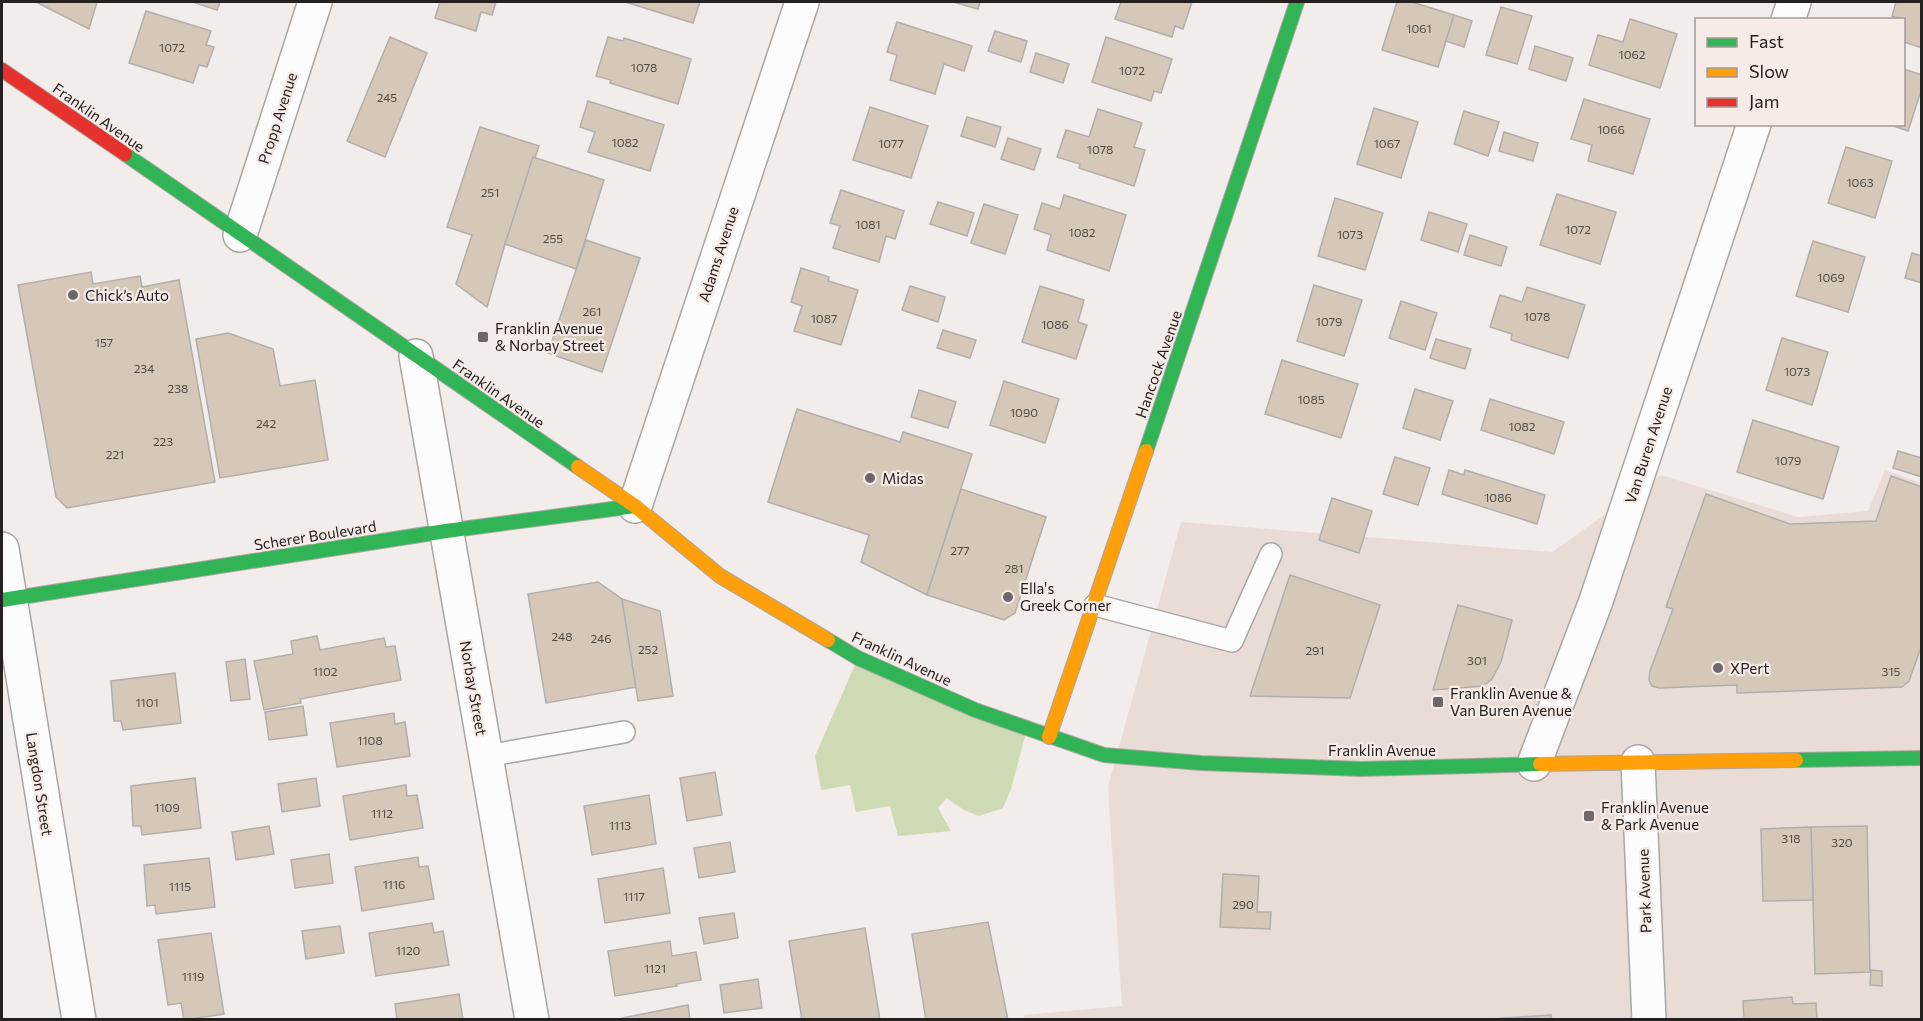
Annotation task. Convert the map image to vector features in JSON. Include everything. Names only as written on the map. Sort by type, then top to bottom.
[{"type":"main road","name":"Hancock Avenue","points":[[1049,737],[1297,2]]},
{"type":"main road","name":"Franklin Avenue","points":[[2,70],[635,507],[720,576],[858,658],[975,710],[1049,737],[1104,755],[1361,769],[1922,758]]},
{"type":"main road","name":"Scherer Boulevard","points":[[6,599],[446,531],[635,507]]},
{"type":"street","name":"Propp Avenue","points":[[240,235],[315,2]]},
{"type":"street","name":"Adams Avenue","points":[[635,507],[802,2]]},
{"type":"street","points":[[1789,18],[1794,2]]},
{"type":"street","name":"Van Buren Avenue","points":[[1534,764],[1596,601],[1753,126]]},
{"type":"street","name":"Norbay Street","points":[[416,356],[532,1020]]},
{"type":"street","name":"Langdon Street","points":[[2,549],[6,599],[79,1020]]},
{"type":"street","name":"Park Avenue","points":[[1638,762],[1649,1020]]},
{"type":"lane","points":[[1095,605],[1232,641],[1271,554]]},
{"type":"lane","points":[[486,756],[624,732]]},
{"type":"shaded area","points":[[1885,470],[1921,483],[1921,1019],[1025,1020],[1024,1015],[1122,1006],[1108,787],[1181,522],[1552,552],[1661,475],[1798,517],[1868,511]]},
{"type":"green space","points":[[858,658],[1027,729],[1011,789],[1003,808],[979,816],[964,810],[947,798],[938,808],[951,831],[898,836],[890,806],[856,812],[850,785],[821,790],[815,756]]},
{"type":"building","points":[[36,2],[97,2],[89,29]]},
{"type":"building","points":[[193,2],[220,2],[217,10]]},
{"type":"building","points":[[440,2],[496,2],[492,15],[481,12],[476,31],[435,18]]},
{"type":"building","points":[[625,2],[700,2],[693,23]]},
{"type":"building","points":[[953,2],[980,2],[978,9]]},
{"type":"building","points":[[1121,2],[1192,2],[1183,29],[1175,26],[1172,37],[1115,19]]},
{"type":"building","points":[[1397,2],[1412,2],[1454,15],[1438,67],[1382,50]]},
{"type":"building","points":[[1896,2],[1922,2],[1922,48],[1905,42],[1905,18],[1892,16]]},
{"type":"building","points":[[1501,7],[1532,16],[1517,64],[1486,55]]},
{"type":"building","points":[[146,11],[211,31],[206,45],[214,47],[207,67],[199,65],[193,83],[129,63]]},
{"type":"building","points":[[1454,15],[1472,21],[1464,47],[1446,41]]},
{"type":"building","points":[[1630,19],[1677,34],[1660,88],[1589,65],[1598,35],[1623,42]]},
{"type":"building","points":[[897,22],[972,46],[964,71],[944,64],[935,94],[890,80],[897,55],[887,52]]},
{"type":"building","points":[[995,31],[1027,41],[1021,62],[988,51]]},
{"type":"building","points":[[390,37],[427,53],[385,157],[347,141]]},
{"type":"building","points":[[608,37],[623,41],[624,38],[691,59],[678,104],[610,83],[611,80],[596,76]]},
{"type":"building","points":[[1106,37],[1172,59],[1161,93],[1154,91],[1151,101],[1092,82]]},
{"type":"building","points":[[1535,46],[1573,58],[1566,81],[1529,69]]},
{"type":"building","points":[[1036,53],[1069,64],[1063,83],[1030,72]]},
{"type":"building","points":[[1905,69],[1922,75],[1922,88],[1908,131],[1894,126],[1905,126]]},
{"type":"building","points":[[1584,99],[1650,119],[1633,174],[1588,161],[1592,145],[1571,139]]},
{"type":"building","points":[[588,101],[664,125],[650,171],[588,152],[595,132],[580,127]]},
{"type":"building","points":[[870,107],[928,126],[911,178],[853,160]]},
{"type":"building","points":[[1374,108],[1418,122],[1401,178],[1357,164]]},
{"type":"building","points":[[1098,109],[1142,123],[1134,147],[1145,150],[1134,186],[1079,168],[1080,164],[1057,157],[1066,130],[1089,137]]},
{"type":"building","points":[[1464,111],[1499,122],[1488,156],[1454,144]]},
{"type":"building","points":[[967,117],[1001,127],[995,147],[961,136]]},
{"type":"building","points":[[480,127],[539,146],[505,244],[487,307],[456,284],[472,235],[447,227]]},
{"type":"building","points":[[1504,132],[1538,143],[1533,161],[1499,151]]},
{"type":"building","points":[[1008,138],[1041,149],[1034,170],[1001,159]]},
{"type":"building","points":[[1846,147],[1892,161],[1875,218],[1828,203]]},
{"type":"building","points":[[533,157],[604,180],[576,269],[505,244]]},
{"type":"building","points":[[841,190],[904,211],[895,239],[886,236],[879,262],[833,248],[840,226],[830,223]]},
{"type":"building","points":[[1557,194],[1616,212],[1600,264],[1540,245]]},
{"type":"building","points":[[1064,195],[1126,215],[1109,271],[1047,250],[1051,235],[1034,229],[1042,203],[1060,209]]},
{"type":"building","points":[[1335,198],[1383,213],[1365,270],[1318,256]]},
{"type":"building","points":[[938,202],[974,213],[967,236],[930,224]]},
{"type":"building","points":[[984,204],[1018,215],[1005,254],[971,243]]},
{"type":"building","points":[[1429,212],[1467,224],[1458,252],[1421,240]]},
{"type":"building","points":[[1470,235],[1507,247],[1501,266],[1464,255]]},
{"type":"building","points":[[586,240],[640,258],[602,372],[548,353]]},
{"type":"building","points":[[1813,241],[1865,257],[1848,312],[1796,296]]},
{"type":"building","points":[[1912,253],[1922,256],[1922,283],[1905,278]]},
{"type":"building","points":[[801,268],[829,277],[828,281],[858,290],[841,345],[794,331],[802,306],[791,302]]},
{"type":"building","points":[[91,272],[93,284],[140,276],[142,287],[179,280],[215,482],[67,508],[56,497],[18,285]]},
{"type":"building","points":[[1314,285],[1362,300],[1344,356],[1297,341]]},
{"type":"building","points":[[910,286],[945,297],[938,322],[902,310]]},
{"type":"building","points":[[1040,286],[1084,300],[1078,322],[1087,325],[1076,359],[1022,342]]},
{"type":"building","points":[[1527,287],[1585,305],[1568,358],[1511,340],[1512,334],[1490,327],[1500,295],[1522,302]]},
{"type":"building","points":[[1401,301],[1437,313],[1425,350],[1389,338]]},
{"type":"building","points":[[943,330],[976,340],[970,358],[937,348]]},
{"type":"building","points":[[228,333],[273,349],[280,386],[315,380],[328,460],[220,478],[196,339]]},
{"type":"building","points":[[1782,338],[1828,352],[1812,405],[1766,390]]},
{"type":"building","points":[[1436,339],[1471,349],[1465,369],[1430,358]]},
{"type":"building","points":[[1282,360],[1358,384],[1341,438],[1265,414]]},
{"type":"building","points":[[1004,381],[1059,399],[1045,443],[990,425]]},
{"type":"building","points":[[1415,389],[1453,401],[1440,440],[1403,428]]},
{"type":"building","points":[[919,390],[956,402],[948,428],[911,417]]},
{"type":"building","points":[[1490,399],[1564,422],[1554,454],[1481,430]]},
{"type":"building","name":"Midas","points":[[797,409],[900,442],[903,432],[972,454],[927,595],[861,562],[869,535],[768,502]]},
{"type":"building","points":[[1753,420],[1839,447],[1823,499],[1737,472]]},
{"type":"building","points":[[1898,451],[1922,458],[1922,477],[1893,468]]},
{"type":"building","points":[[1395,457],[1430,468],[1418,505],[1383,494]]},
{"type":"building","points":[[1449,470],[1464,475],[1465,470],[1545,495],[1537,524],[1442,494]]},
{"type":"building","points":[[1891,476],[1922,487],[1922,644],[1909,681],[1902,687],[1737,693],[1737,685],[1659,688],[1652,686],[1649,680],[1650,671],[1673,609],[1666,607],[1706,494],[1790,524],[1876,521]]},
{"type":"building","points":[[961,489],[1046,517],[1015,613],[1004,620],[927,595]]},
{"type":"building","points":[[1332,498],[1372,511],[1359,553],[1319,540]]},
{"type":"building","points":[[1290,575],[1380,605],[1350,698],[1250,696]]},
{"type":"building","points":[[598,582],[622,599],[637,687],[546,703],[528,594]]},
{"type":"building","points":[[622,599],[660,611],[673,696],[638,701]]},
{"type":"building","points":[[1458,605],[1512,620],[1501,662],[1492,679],[1483,686],[1433,690]]},
{"type":"building","points":[[317,636],[320,650],[384,638],[386,647],[395,646],[401,680],[300,699],[301,703],[264,710],[254,661],[293,654],[291,641]]},
{"type":"building","points":[[245,659],[250,699],[231,701],[226,662]]},
{"type":"building","points":[[175,673],[181,723],[123,730],[121,721],[114,721],[111,681]]},
{"type":"building","points":[[303,706],[307,735],[269,740],[265,712]]},
{"type":"building","points":[[394,713],[395,724],[405,722],[410,756],[337,767],[330,723]]},
{"type":"building","points":[[715,772],[722,815],[687,821],[680,778]]},
{"type":"building","points":[[195,778],[201,828],[142,835],[141,826],[133,826],[131,786]]},
{"type":"building","points":[[316,778],[320,806],[282,812],[278,784]]},
{"type":"building","points":[[406,785],[407,796],[417,795],[423,828],[350,840],[343,796]]},
{"type":"building","points":[[649,795],[656,844],[592,855],[584,806]]},
{"type":"building","points":[[269,826],[274,854],[236,860],[232,832]]},
{"type":"building","points":[[1867,826],[1870,972],[1815,974],[1811,827]]},
{"type":"building","points":[[1811,827],[1813,900],[1763,901],[1761,829]]},
{"type":"building","points":[[730,842],[735,872],[699,878],[694,848]]},
{"type":"building","points":[[329,854],[333,883],[295,888],[291,860]]},
{"type":"building","points":[[418,857],[419,867],[428,866],[434,899],[362,911],[355,867]]},
{"type":"building","points":[[209,858],[215,907],[156,914],[155,905],[147,906],[144,865]]},
{"type":"building","points":[[663,868],[670,913],[605,923],[598,879]]},
{"type":"building","points":[[1223,874],[1259,876],[1257,912],[1271,912],[1270,929],[1220,927]]},
{"type":"building","points":[[734,913],[738,938],[704,944],[699,918]]},
{"type":"building","points":[[988,922],[1008,1020],[926,1020],[912,934]]},
{"type":"building","points":[[432,923],[434,933],[443,931],[449,965],[376,976],[369,933]]},
{"type":"building","points":[[340,926],[344,953],[306,959],[302,931]]},
{"type":"building","points":[[865,928],[880,1020],[802,1020],[789,941]]},
{"type":"building","points":[[211,933],[224,1014],[184,1020],[181,1003],[168,1005],[158,940]]},
{"type":"building","points":[[670,941],[672,956],[696,952],[701,980],[615,996],[608,951]]},
{"type":"building","points":[[1871,970],[1882,971],[1882,986],[1870,985]]},
{"type":"building","points":[[758,979],[762,1008],[724,1013],[720,985]]},
{"type":"building","points":[[459,994],[463,1020],[397,1020],[395,1004]]},
{"type":"building","points":[[1792,997],[1793,1004],[1816,1003],[1817,1020],[1744,1020],[1743,1001]]},
{"type":"building","points":[[688,1005],[690,1020],[622,1020],[622,1018]]},
{"type":"building","points":[[1551,1015],[1552,1020],[1490,1020],[1490,1019]]},
{"type":"traffic: fast","points":[[1146,451],[1297,2]]},
{"type":"traffic: fast","points":[[125,154],[578,467]]},
{"type":"traffic: fast","points":[[2,600],[446,531],[635,506]]},
{"type":"traffic: fast","points":[[828,640],[858,658],[975,710],[1104,755],[1201,763],[1361,769],[1540,764]]},
{"type":"traffic: fast","points":[[1796,760],[1922,758]]},
{"type":"traffic: slow","points":[[1049,737],[1146,451]]},
{"type":"traffic: slow","points":[[578,467],[635,506],[720,576],[828,640]]},
{"type":"traffic: slow","points":[[1540,764],[1796,760]]},
{"type":"traffic: jam","points":[[2,70],[125,154]]},
{"type":"place","name":"Chick’s Auto","points":[[73,295]]},
{"type":"place","name":"Franklin Avenue & Norbay Street","points":[[483,337]]},
{"type":"place","name":"Midas","points":[[870,478]]},
{"type":"place","name":"Ella's Greek Corner","points":[[1008,597]]},
{"type":"place","name":"XPert","points":[[1718,668]]},
{"type":"place","name":"Franklin Avenue & Van Buren Avenue","points":[[1438,702]]},
{"type":"place","name":"Franklin Avenue & Park Avenue","points":[[1589,816]]}]
